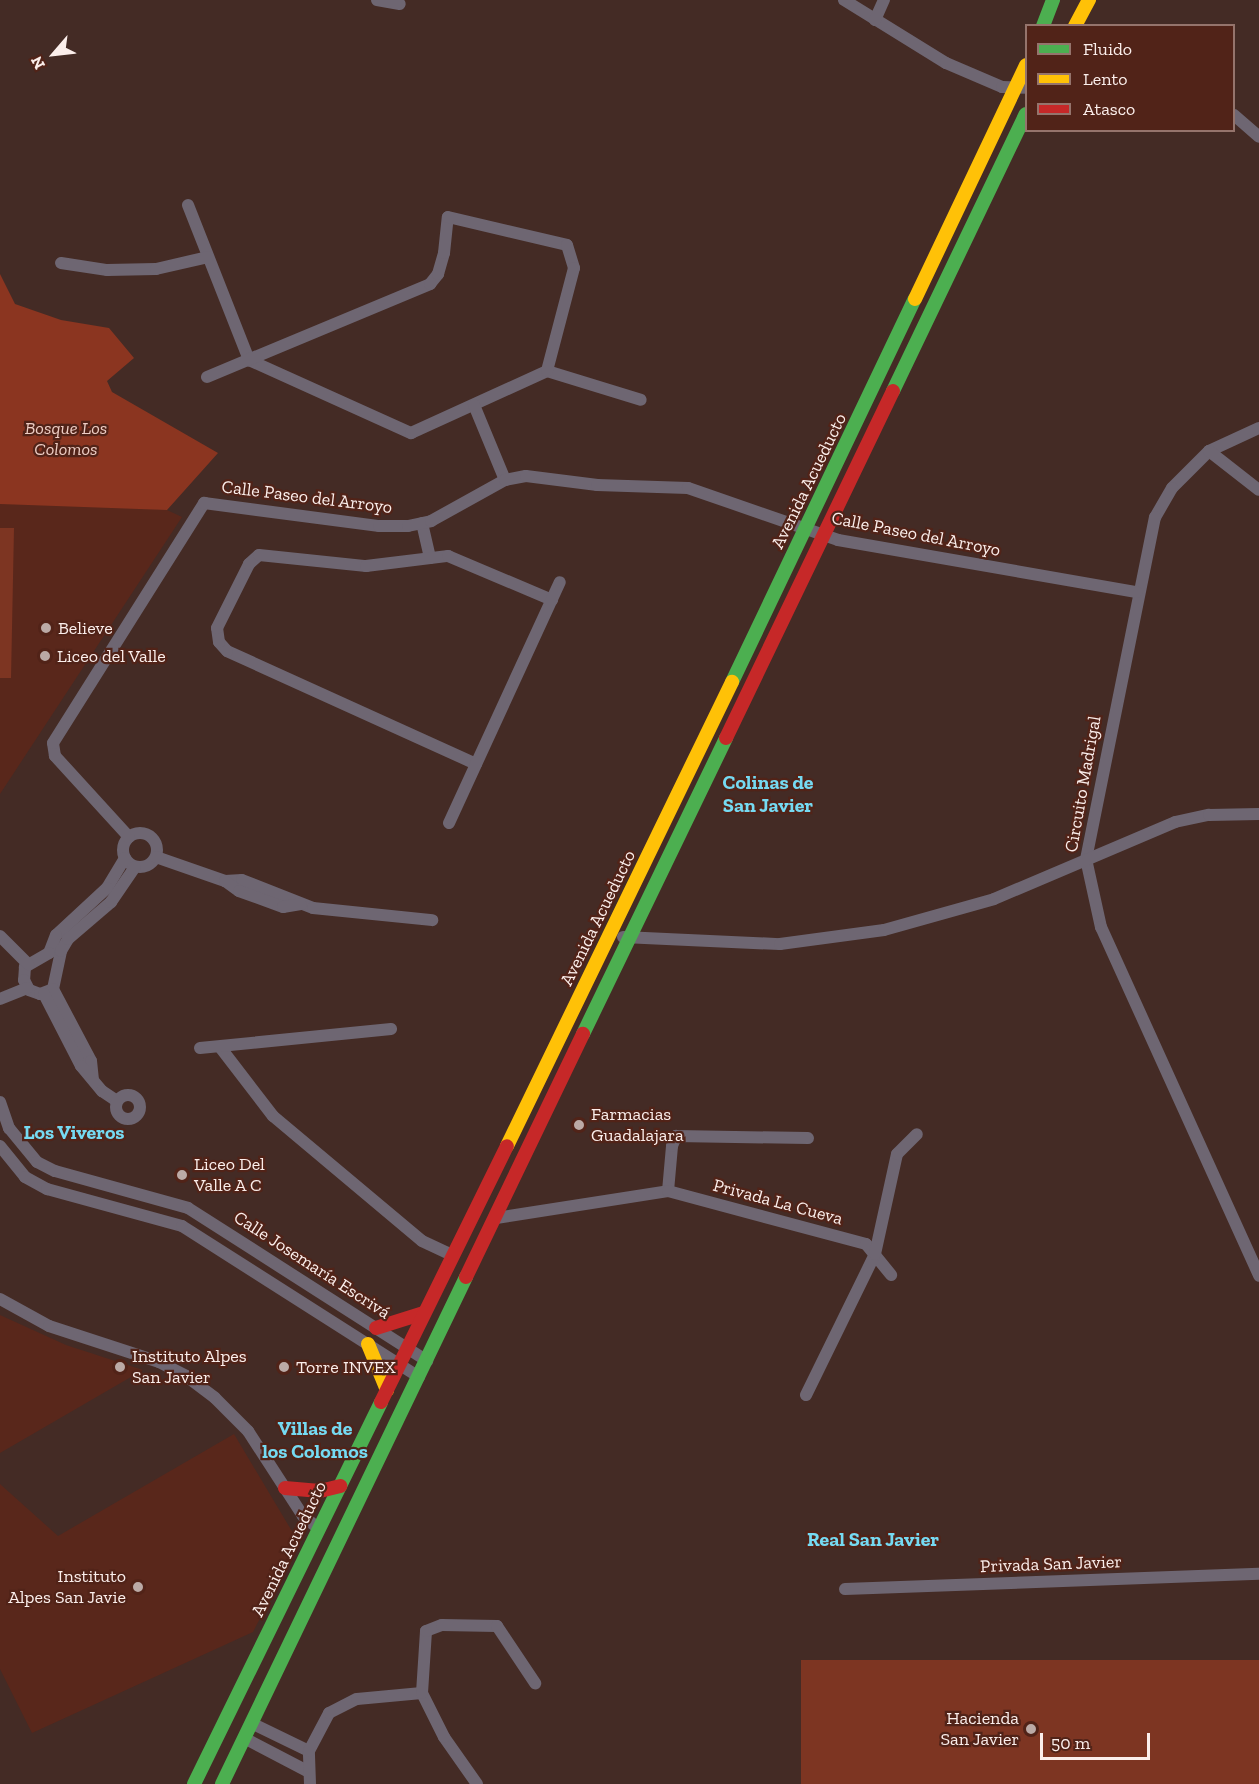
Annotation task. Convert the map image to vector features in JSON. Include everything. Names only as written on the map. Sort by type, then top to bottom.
[{"type":"main road","points":[[1044,24],[1053,0]]},
{"type":"main road","points":[[1076,24],[1089,0]]},
{"type":"main road","name":"Avenida Acueducto","points":[[194,1784],[612,933],[806,529],[1022,88],[1025,71]]},
{"type":"main road","name":"Avenida Acueducto","points":[[222,1784],[1025,116]]},
{"type":"main road","points":[[465,1230],[485,1241]]},
{"type":"main road","points":[[376,1328],[424,1313]]},
{"type":"main road","points":[[368,1344],[387,1390]]},
{"type":"main road","points":[[285,1488],[320,1491],[340,1485]]},
{"type":"street","points":[[377,0],[400,4]]},
{"type":"street","points":[[844,0],[946,63],[1002,87],[1022,88]]},
{"type":"street","points":[[875,20],[884,0]]},
{"type":"street","points":[[1235,117],[1259,137]]},
{"type":"street","points":[[188,205],[249,360],[411,433],[547,371],[641,400]]},
{"type":"street","points":[[207,377],[430,284],[438,274],[444,253],[448,217],[567,245],[574,268],[547,371]]},
{"type":"street","points":[[61,263],[107,270],[156,269],[208,257]]},
{"type":"street","points":[[474,405],[505,480]]},
{"type":"street","name":"Circuito Madrigal","points":[[1259,428],[1209,451],[1172,488],[1155,517],[1137,592],[1086,859],[1101,927],[1259,1276]]},
{"type":"street","points":[[1209,451],[1259,490]]},
{"type":"street","name":"Calle Paseo del Arroyo","points":[[129,837],[55,756],[52,743],[204,503],[379,526],[422,522],[505,480],[548,477],[597,485],[688,488],[823,535],[1137,592]]},
{"type":"street","points":[[422,522],[430,558]]},
{"type":"street","points":[[476,764],[227,651],[219,642],[218,628],[249,564],[259,555],[366,566],[448,556],[552,600]]},
{"type":"street","points":[[449,823],[560,582]]},
{"type":"street","points":[[612,933],[628,939],[780,944],[884,930],[994,899],[1175,822],[1220,814],[1259,814]]},
{"type":"street","points":[[143,833],[150,836],[157,849],[156,857],[144,867],[135,867],[125,858],[123,851],[129,837],[143,833]]},
{"type":"street","points":[[156,857],[225,881],[240,891],[283,907],[301,904],[432,920]]},
{"type":"street","points":[[28,964],[49,952],[56,935],[107,888],[125,858]]},
{"type":"street","points":[[49,992],[61,951],[68,939],[111,902],[135,867]]},
{"type":"street","points":[[0,936],[28,964]]},
{"type":"street","points":[[25,984],[28,964]]},
{"type":"street","points":[[0,999],[25,984]]},
{"type":"street","points":[[0,990],[25,984],[49,992],[91,1061],[93,1079],[102,1091],[117,1101]]},
{"type":"street","points":[[200,1048],[391,1029]]},
{"type":"street","points":[[220,1047],[273,1116],[422,1241],[452,1256]]},
{"type":"street","name":"Calle Josemaría Escrivá","points":[[0,1102],[9,1128],[37,1162],[93,1182],[188,1208],[244,1241],[427,1361]]},
{"type":"street","points":[[806,1395],[875,1254],[897,1154],[917,1134]]},
{"type":"street","points":[[668,1191],[672,1146],[676,1136],[808,1138]]},
{"type":"street","name":"Calle Josemaría Escrivá","points":[[0,1146],[25,1177],[47,1189],[183,1226],[419,1377]]},
{"type":"street","points":[[90,1201],[93,1182]]},
{"type":"street","name":"Privada La Cueva","points":[[496,1218],[668,1191],[866,1244],[891,1275]]},
{"type":"street","points":[[234,1257],[244,1241]]},
{"type":"street","points":[[0,1299],[49,1326],[159,1362],[186,1376],[216,1398],[248,1431],[303,1516],[319,1529]]},
{"type":"street","name":"Privada San Javier","points":[[845,1589],[1259,1574]]},
{"type":"street","points":[[477,1784],[444,1737],[422,1693],[422,1638],[426,1631],[442,1625],[497,1626],[536,1683]]},
{"type":"street","points":[[310,1784],[307,1771],[309,1752],[322,1721],[342,1703],[422,1693]]},
{"type":"street","points":[[251,1723],[309,1752]]},
{"type":"street","points":[[244,1738],[307,1771]]},
{"type":"shaded area","name":"Liceo del Valle","points":[[0,498],[167,510],[182,517],[0,794]]},
{"type":"shaded area","points":[[0,528],[14,528],[11,678],[0,678]]},
{"type":"shaded area","points":[[0,1315],[66,1345],[143,1370],[0,1453]]},
{"type":"shaded area","name":"Instituto Alpes San Javie","points":[[234,1434],[299,1543],[253,1632],[32,1733],[0,1669],[0,1484],[58,1536]]},
{"type":"shaded area","name":"Hacienda San Javier","points":[[801,1660],[1259,1660],[1259,1784],[801,1784]]},
{"type":"green space","name":"Bosque Los Colomos","points":[[0,274],[15,304],[61,320],[109,328],[134,358],[107,381],[112,392],[218,453],[167,510],[0,504]]},
{"type":"traffic: fast","points":[[1044,24],[1053,0]]},
{"type":"traffic: fast","points":[[893,391],[1025,116]]},
{"type":"traffic: fast","points":[[732,682],[915,299]]},
{"type":"traffic: fast","points":[[583,1034],[726,738]]},
{"type":"traffic: fast","points":[[222,1784],[466,1277]]},
{"type":"traffic: fast","points":[[194,1784],[381,1402]]},
{"type":"traffic: slow","points":[[1076,24],[1089,0]]},
{"type":"traffic: slow","points":[[915,299],[1025,67]]},
{"type":"traffic: slow","points":[[507,1146],[732,682]]},
{"type":"traffic: slow","points":[[368,1344],[387,1390]]},
{"type":"traffic: jam","points":[[726,738],[893,391]]},
{"type":"traffic: jam","points":[[466,1277],[583,1034]]},
{"type":"traffic: jam","points":[[381,1402],[507,1146]]},
{"type":"traffic: jam","points":[[376,1328],[424,1313]]},
{"type":"traffic: jam","points":[[285,1488],[320,1491],[340,1486]]},
{"type":"place","name":"Believe","points":[[46,628]]},
{"type":"place","name":"Liceo del Valle","points":[[45,656]]},
{"type":"place","name":"Farmacias Guadalajara","points":[[579,1125]]},
{"type":"place","name":"Liceo Del Valle A C","points":[[182,1175]]},
{"type":"place","name":"Instituto Alpes San Javier","points":[[120,1367]]},
{"type":"place","name":"Torre INVEX","points":[[284,1367]]},
{"type":"place","name":"Instituto Alpes San Javie","points":[[138,1587]]},
{"type":"place","name":"Hacienda San Javier","points":[[1031,1729]]},
{"type":"district","name":"Colinas de San Javier","points":[[768,794]]},
{"type":"district","name":"Los Viveros","points":[[74,1132]]},
{"type":"district","name":"Villas de los Colomos","points":[[315,1440]]},
{"type":"district","name":"Real San Javier","points":[[873,1539]]}]
